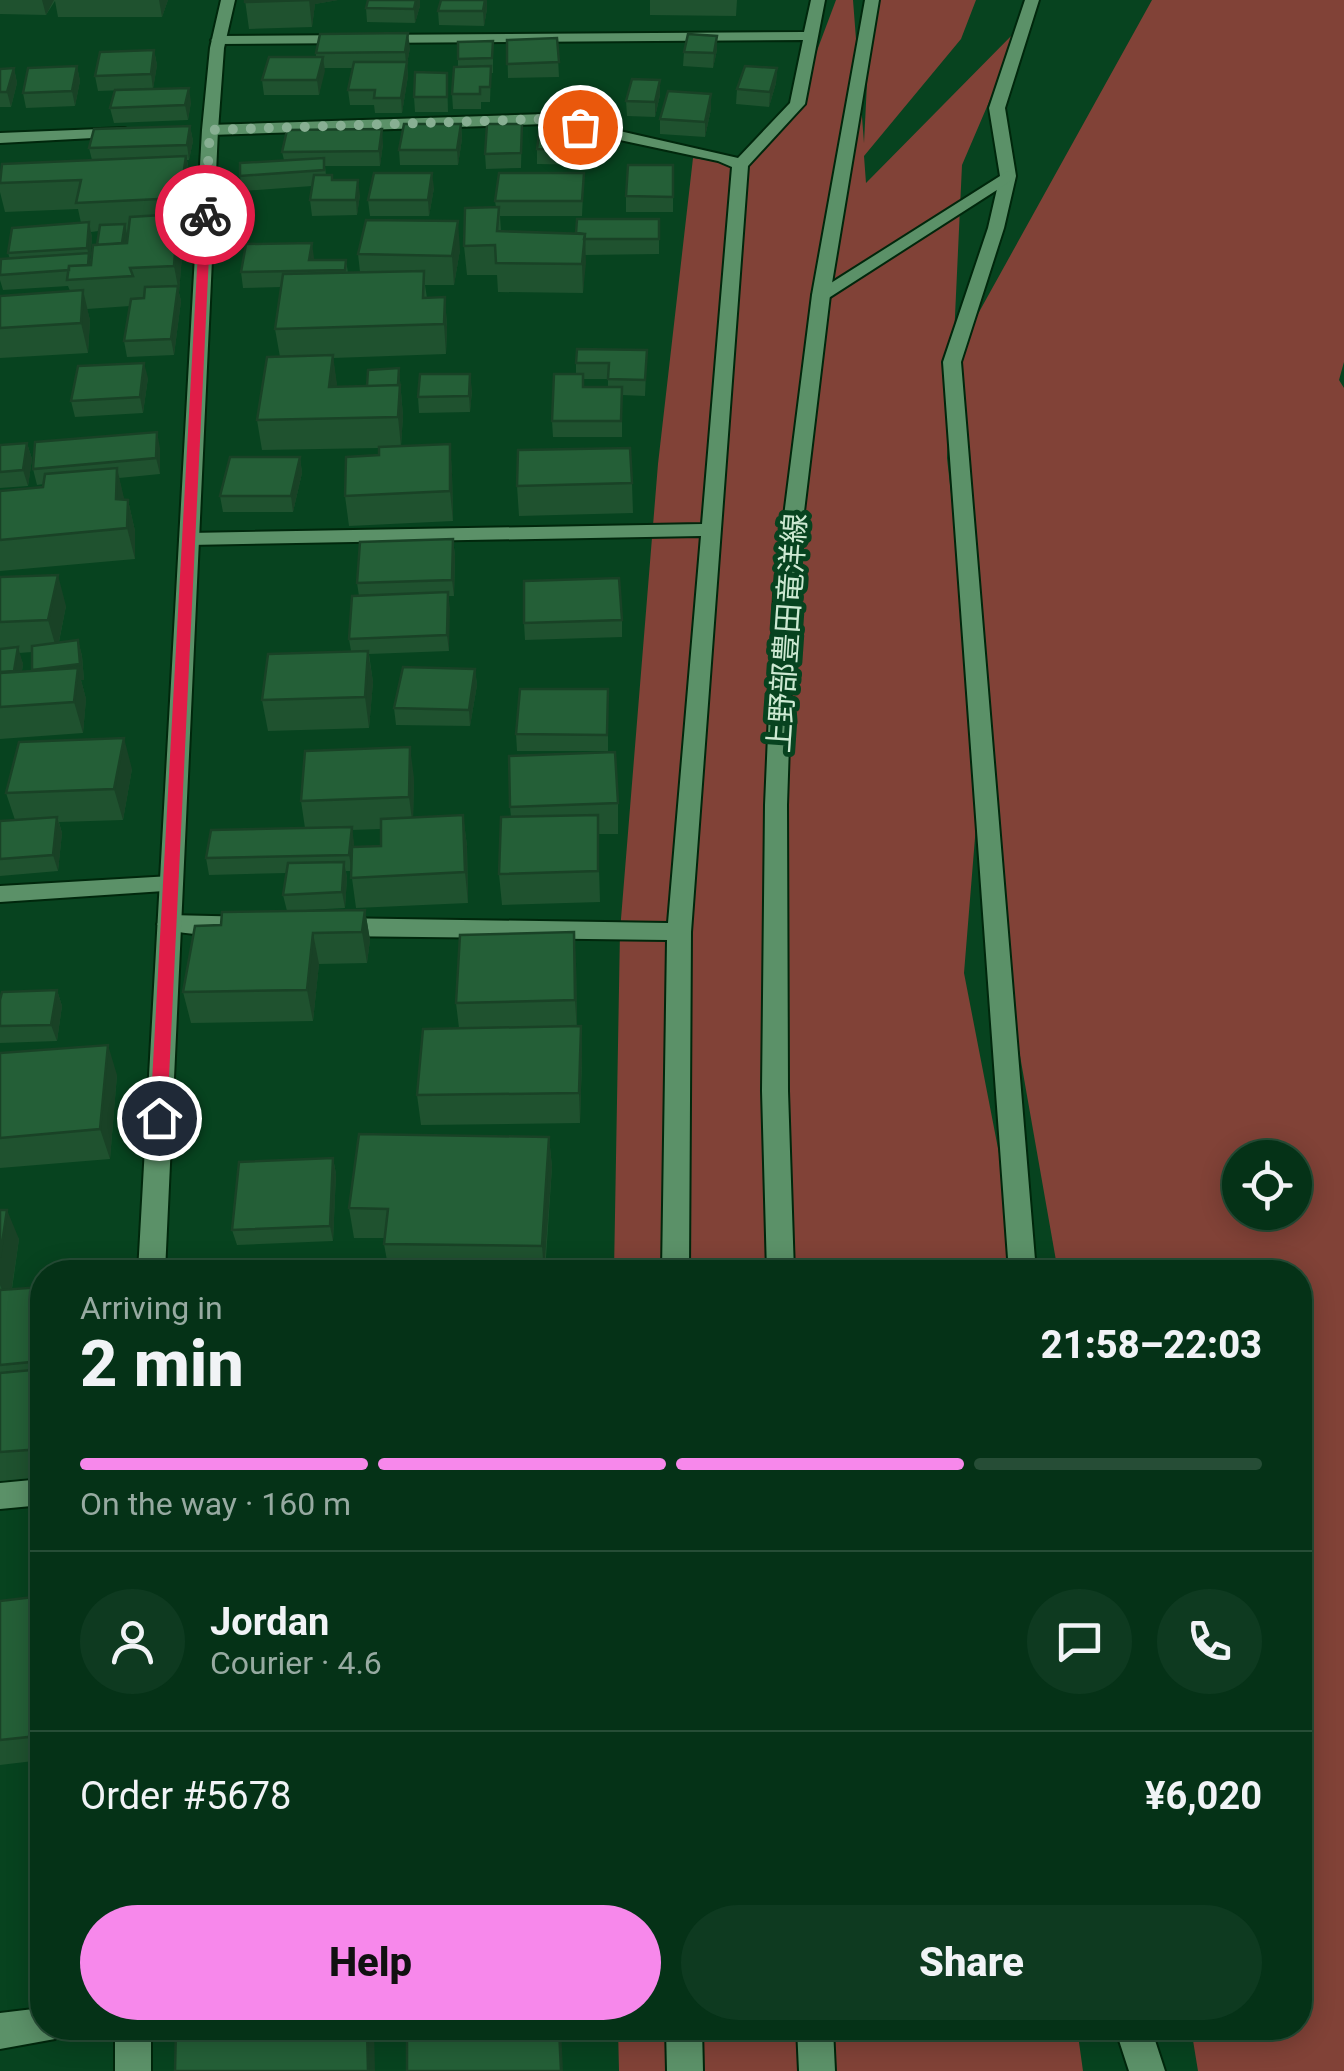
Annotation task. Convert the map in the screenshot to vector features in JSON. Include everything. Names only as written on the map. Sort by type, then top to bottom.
[{"type":"street","points":[[152,1260],[189,539],[200,130],[228,0]]},
{"type":"street","name":"上野部豊田竜洋線","points":[[780,1260],[775,1052],[776,804],[784,596],[821,295],[872,0]]},
{"type":"street","points":[[1021,1260],[952,362],[996,228],[1008,176],[997,108],[1032,0]]},
{"type":"street","points":[[674,1260],[678,932],[740,165],[798,104],[814,3]]},
{"type":"street","points":[[218,40],[809,36]]},
{"type":"street","points":[[200,130],[545,119],[724,157],[740,165]]},
{"type":"street","points":[[0,138],[134,133]]},
{"type":"street","points":[[821,295],[1008,176]]},
{"type":"street","points":[[189,539],[711,530]]},
{"type":"street","points":[[0,894],[171,884]]},
{"type":"street","points":[[169,924],[678,932]]},
{"type":"street","points":[[0,1496],[30,1493]]},
{"type":"street","points":[[0,2032],[30,2028]]},
{"type":"street","points":[[133,2040],[133,2071]]},
{"type":"street","points":[[684,2040],[685,2071]]},
{"type":"street","points":[[815,2040],[817,2071]]},
{"type":"street","points":[[1137,2040],[1146,2071]]},
{"type":"shaded area","points":[[836,0],[853,0],[864,143],[870,23],[875,0],[976,0],[961,39],[864,156],[866,183],[1022,25],[962,165],[953,359],[1152,0],[1344,0],[1344,362],[1339,380],[1344,388],[1344,2071],[1198,2071],[1193,2040],[1312,2040],[1312,1260],[1056,1260],[993,902],[981,764],[964,973],[1020,1260],[614,1260],[620,931],[658,464],[693,158],[740,165],[797,104]],"holes":[[[951,373],[979,744],[947,458]]]},
{"type":"shaded area","points":[[618,2040],[1079,2040],[1083,2071],[619,2071]]},
{"type":"building","points":[[245,0],[309,0],[245,2]]},
{"type":"building","points":[[368,0],[416,0],[414,9],[366,8]]},
{"type":"building","points":[[441,0],[485,0],[483,11],[438,11]]},
{"type":"building","points":[[408,33],[405,52],[316,53],[320,34]]},
{"type":"building","points":[[688,34],[717,36],[714,53],[684,52]]},
{"type":"building","points":[[557,38],[559,62],[507,64],[507,40]]},
{"type":"building","points":[[493,41],[492,58],[458,59],[458,42]]},
{"type":"building","points":[[154,50],[151,74],[95,76],[100,52]]},
{"type":"building","points":[[269,57],[323,57],[317,80],[262,80]]},
{"type":"building","points":[[354,62],[407,62],[401,98],[374,98],[375,90],[348,90]]},
{"type":"building","points":[[77,66],[72,91],[23,93],[28,68]]},
{"type":"building","points":[[491,66],[490,87],[480,87],[480,94],[452,94],[454,67]]},
{"type":"building","points":[[745,66],[777,68],[770,92],[737,89]]},
{"type":"building","points":[[14,68],[7,92],[0,92],[0,69]]},
{"type":"building","points":[[415,72],[447,73],[447,97],[414,97]]},
{"type":"building","points":[[632,79],[660,80],[655,102],[626,101]]},
{"type":"building","points":[[189,88],[185,105],[110,108],[115,90]]},
{"type":"building","points":[[668,91],[711,94],[705,122],[660,119]]},
{"type":"building","points":[[404,124],[461,124],[457,150],[399,150]]},
{"type":"building","points":[[487,124],[522,124],[521,153],[485,154]]},
{"type":"building","points":[[190,126],[187,145],[89,148],[94,129]]},
{"type":"building","points":[[540,127],[596,128],[593,150],[537,149]]},
{"type":"building","points":[[382,129],[379,151],[282,152],[287,130]]},
{"type":"building","points":[[186,156],[180,198],[76,203],[81,180],[0,183],[2,164]]},
{"type":"building","points":[[324,158],[324,170],[240,176],[240,163]]},
{"type":"building","points":[[628,165],[673,165],[673,197],[626,196]]},
{"type":"building","points":[[374,173],[432,173],[428,200],[368,200]]},
{"type":"building","points":[[499,173],[584,173],[582,201],[495,201]]},
{"type":"building","points":[[314,175],[358,180],[356,200],[310,200]]},
{"type":"building","points":[[499,207],[497,231],[585,234],[582,264],[496,263],[495,245],[464,246],[465,208]]},
{"type":"building","points":[[178,214],[174,266],[130,268],[133,276],[67,280],[69,266],[91,265],[93,245],[127,243],[130,217]]},
{"type":"building","points":[[577,219],[659,219],[659,239],[584,239],[585,234],[576,233]]},
{"type":"building","points":[[366,220],[458,221],[452,256],[358,254]]},
{"type":"building","points":[[89,222],[87,248],[8,253],[12,228]]},
{"type":"building","points":[[125,224],[122,243],[97,245],[100,225]]},
{"type":"building","points":[[312,243],[309,260],[346,260],[345,270],[241,272],[246,244]]},
{"type":"building","points":[[89,253],[88,265],[69,266],[69,270],[0,275],[1,259]]},
{"type":"building","points":[[424,271],[423,298],[445,297],[444,324],[275,329],[283,274]]},
{"type":"building","points":[[178,286],[171,339],[124,341],[131,299],[144,298],[145,287]]},
{"type":"building","points":[[83,290],[81,323],[0,328],[0,296]]},
{"type":"building","points":[[577,349],[647,350],[645,380],[608,379],[609,363],[576,363]]},
{"type":"building","points":[[333,355],[329,387],[400,385],[398,417],[257,420],[267,357]]},
{"type":"building","points":[[144,363],[140,397],[71,401],[78,366]]},
{"type":"building","points":[[399,368],[398,385],[367,386],[368,370]]},
{"type":"building","points":[[420,374],[470,374],[469,396],[418,397]]},
{"type":"building","points":[[554,374],[583,374],[583,387],[622,387],[621,421],[552,421]]},
{"type":"building","points":[[157,432],[156,458],[33,469],[35,442]]},
{"type":"building","points":[[27,443],[23,470],[0,472],[0,445]]},
{"type":"building","points":[[450,444],[450,491],[345,496],[346,457],[379,455],[379,447]]},
{"type":"building","points":[[630,448],[632,483],[517,486],[518,450]]},
{"type":"building","points":[[230,457],[300,457],[291,496],[220,496]]},
{"type":"building","points":[[117,468],[116,499],[128,500],[127,528],[0,540],[0,491],[43,487],[45,474]]},
{"type":"building","points":[[453,539],[452,580],[357,583],[360,542]]},
{"type":"building","points":[[58,575],[48,620],[0,622],[0,577]]},
{"type":"building","points":[[619,578],[622,620],[524,623],[524,581]]},
{"type":"building","points":[[448,592],[447,635],[349,639],[352,596]]},
{"type":"building","points":[[78,640],[80,664],[32,670],[32,646]]},
{"type":"building","points":[[18,647],[14,671],[0,672],[0,649]]},
{"type":"building","points":[[368,651],[365,697],[262,700],[268,654]]},
{"type":"building","points":[[403,667],[475,669],[469,710],[394,708]]},
{"type":"building","points":[[78,668],[74,702],[0,707],[0,673]]},
{"type":"building","points":[[520,689],[608,689],[607,735],[516,734]]},
{"type":"building","points":[[124,738],[114,789],[6,793],[19,742]]},
{"type":"building","points":[[410,747],[409,797],[301,801],[305,751]]},
{"type":"building","points":[[615,752],[618,803],[510,807],[509,756]]},
{"type":"building","points":[[463,815],[465,872],[351,878],[352,847],[381,846],[381,819]]},
{"type":"building","points":[[598,815],[598,871],[499,874],[501,817]]},
{"type":"building","points":[[57,817],[53,855],[0,859],[0,821]]},
{"type":"building","points":[[352,827],[349,855],[206,858],[211,830]]},
{"type":"building","points":[[344,862],[342,892],[283,895],[288,863]]},
{"type":"building","points":[[365,910],[362,932],[313,933],[307,990],[183,992],[195,926],[221,925],[222,912]]},
{"type":"building","points":[[574,932],[575,1000],[456,1003],[460,935]]},
{"type":"building","points":[[57,990],[51,1025],[0,1026],[2,992]]},
{"type":"building","points":[[581,1026],[579,1093],[417,1095],[423,1029]]},
{"type":"building","points":[[108,1045],[100,1129],[0,1138],[0,1053]]},
{"type":"building","points":[[359,1134],[549,1137],[542,1246],[384,1244],[388,1209],[349,1208]]},
{"type":"building","points":[[333,1158],[330,1226],[232,1230],[239,1162]]},
{"type":"building","points":[[0,1210],[7,1210],[0,1257]]},
{"type":"building","points":[[30,1288],[30,1362],[0,1365],[0,1290]]},
{"type":"building","points":[[30,1370],[30,1450],[0,1452],[0,1373]]},
{"type":"building","points":[[30,1597],[30,1737],[0,1740],[0,1601]]},
{"type":"building","points":[[176,2040],[367,2040],[368,2071],[175,2071]]},
{"type":"building","points":[[407,2040],[560,2040],[561,2071],[407,2071]]},
{"type":"way so far","points":[[205,215],[210,130],[545,119],[580,127]]},
{"type":"route","points":[[159,1118],[205,215]]}]
